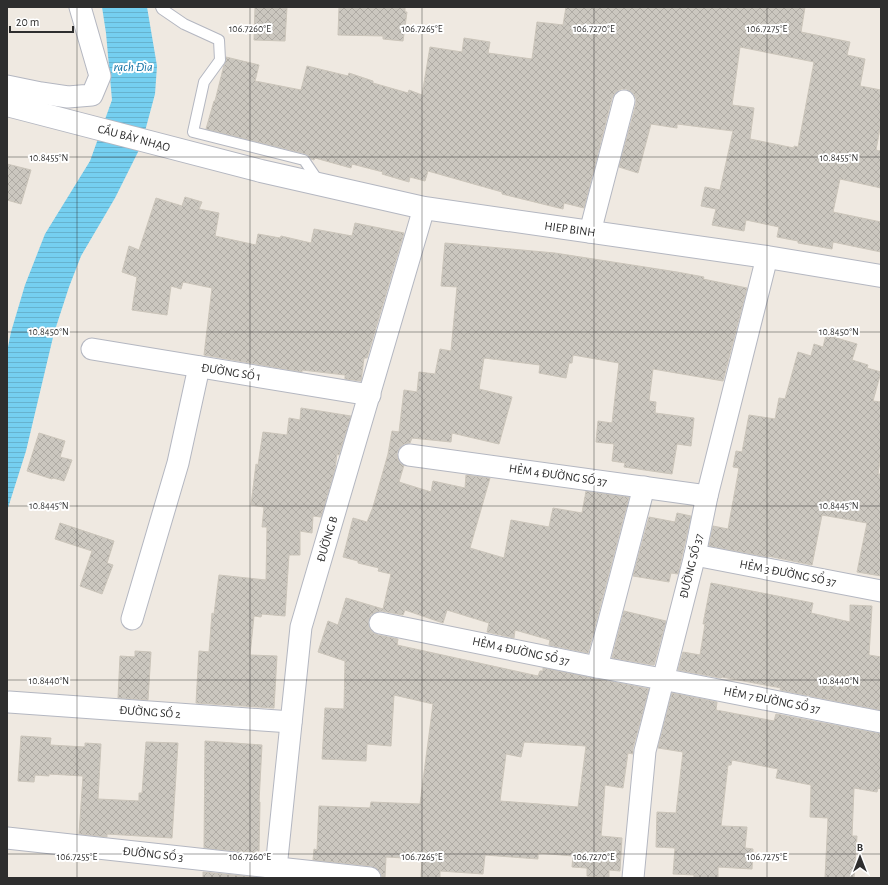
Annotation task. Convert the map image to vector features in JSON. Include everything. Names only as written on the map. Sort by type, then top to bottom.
[{"type":"main road","name":"CẦU BẢY NHẠO","points":[[7,105],[261,171]]},
{"type":"main road","name":"HIEP BINH","points":[[261,171],[424,208],[767,257],[881,276]]},
{"type":"street","points":[[7,86],[41,94],[68,97],[92,94],[100,76],[80,7]]},
{"type":"street","points":[[590,232],[624,101]]},
{"type":"street","name":"ĐƯỜNG B","points":[[275,873],[301,627],[424,208]]},
{"type":"street","name":"ĐƯỜNG SỐ 37","points":[[633,878],[644,751],[767,257]]},
{"type":"street","name":"ĐƯỜNG SỐ 1","points":[[92,349],[370,395]]},
{"type":"street","points":[[132,619],[178,463],[199,367]]},
{"type":"street","name":"HẺM 4 ĐƯỜNG SỐ 37","points":[[409,455],[707,496]]},
{"type":"street","points":[[597,667],[644,487]]},
{"type":"street","name":"HẺM 3 ĐƯỜNG SỔ 37","points":[[694,555],[881,591]]},
{"type":"street","name":"HẺM 4 ĐƯỜNG SỔ 37","points":[[380,622],[662,679]]},
{"type":"street","name":"HẺM 7 ĐƯỜNG SỔ 37","points":[[662,679],[881,722]]},
{"type":"street","name":"ĐƯỜNG SỐ 2","points":[[9,702],[291,722]]},
{"type":"street","name":"ĐƯỜNG SỐ 3","points":[[7,838],[275,873],[370,878]]},
{"type":"lane","points":[[161,7],[162,10],[184,24],[219,40],[220,60],[204,82],[193,132],[304,160],[320,184]]},
{"type":"water","name":"rạch Đìa","points":[[102,7],[147,7],[157,66],[155,94],[141,146],[115,198],[81,256],[69,287],[54,333],[26,451],[7,511],[7,352],[11,332],[25,285],[45,234],[90,161],[112,100]]},
{"type":"building","points":[[255,7],[287,7],[285,41],[254,40]]},
{"type":"building","points":[[339,7],[405,7],[405,12],[407,12],[403,41],[383,39],[383,36],[338,35]]},
{"type":"building","points":[[566,7],[805,7],[801,32],[850,42],[847,55],[865,59],[860,86],[881,90],[881,123],[876,150],[881,151],[881,188],[840,179],[833,212],[881,222],[881,252],[833,242],[832,249],[798,243],[798,241],[777,237],[779,227],[746,220],[744,231],[712,225],[716,209],[701,206],[705,187],[720,190],[733,131],[677,124],[677,128],[651,124],[638,173],[619,167],[636,104],[636,98],[633,93],[627,89],[621,89],[616,92],[612,98],[584,208],[564,203],[563,209],[502,194],[502,192],[428,171],[425,181],[410,177],[409,182],[382,174],[383,172],[352,164],[351,168],[315,158],[314,160],[306,154],[206,129],[226,57],[259,65],[255,81],[301,90],[307,66],[348,76],[349,73],[373,81],[373,83],[408,93],[409,90],[422,95],[430,47],[462,52],[464,38],[490,42],[488,53],[532,59],[537,22],[563,25]],"holes":[[[740,47],[814,62],[798,147],[794,146],[794,148],[750,139],[754,108],[732,105]]]},
{"type":"building","points":[[7,164],[31,170],[21,204],[7,200]]},
{"type":"building","points":[[185,197],[202,202],[199,209],[219,213],[215,236],[256,245],[258,234],[280,238],[281,236],[311,243],[314,229],[352,236],[355,223],[404,233],[367,358],[364,358],[361,381],[345,379],[345,375],[302,370],[302,372],[204,355],[212,288],[183,282],[181,289],[171,286],[167,315],[132,310],[137,277],[122,272],[129,246],[139,250],[156,198],[182,206]]},
{"type":"building","points":[[445,243],[555,253],[677,272],[747,288],[723,381],[653,369],[649,401],[656,402],[655,413],[694,418],[691,446],[677,444],[672,474],[624,467],[625,463],[612,461],[614,444],[596,442],[598,421],[612,423],[619,363],[573,355],[572,363],[569,363],[566,378],[539,373],[540,365],[484,358],[479,389],[512,397],[499,444],[452,433],[451,442],[412,438],[410,443],[404,444],[400,447],[397,453],[398,460],[404,465],[399,482],[431,492],[433,481],[465,488],[466,475],[490,478],[470,548],[504,558],[511,520],[549,527],[553,508],[582,513],[586,491],[629,497],[588,653],[549,645],[550,640],[515,630],[514,638],[487,632],[489,623],[447,610],[443,623],[405,610],[403,615],[382,611],[377,612],[371,615],[368,621],[372,632],[378,635],[398,639],[397,645],[538,676],[540,671],[543,671],[543,668],[649,689],[633,748],[633,754],[628,753],[623,788],[605,785],[601,836],[622,838],[620,871],[609,870],[609,878],[587,876],[587,868],[572,867],[573,856],[538,853],[538,859],[485,855],[483,874],[440,871],[440,878],[421,877],[422,859],[386,857],[385,877],[382,877],[381,873],[377,869],[371,866],[313,860],[314,849],[317,850],[319,806],[370,808],[371,802],[420,804],[433,704],[394,695],[391,746],[367,744],[366,761],[322,759],[325,708],[344,709],[345,661],[318,652],[328,621],[338,625],[346,598],[383,609],[391,574],[378,571],[379,568],[358,563],[358,561],[343,557],[353,518],[367,522],[373,507],[388,454],[392,431],[399,432],[404,390],[417,392],[419,372],[435,374],[440,349],[451,351],[457,287],[441,286]],"holes":[[[524,742],[586,746],[578,807],[500,801],[506,754],[521,757]]]},
{"type":"building","points":[[826,335],[857,344],[852,360],[868,365],[867,368],[881,372],[873,401],[881,402],[881,454],[878,474],[881,474],[881,576],[857,572],[867,523],[822,515],[812,565],[709,546],[713,526],[728,529],[739,468],[733,467],[736,451],[742,452],[749,415],[775,419],[779,398],[785,399],[798,352],[811,356],[814,344],[823,347]]},
{"type":"building","points":[[301,408],[351,416],[339,455],[337,454],[335,469],[321,517],[313,516],[312,533],[300,531],[300,555],[289,555],[285,616],[262,614],[261,617],[254,616],[250,655],[277,656],[274,708],[196,703],[199,651],[209,652],[212,613],[214,614],[219,575],[266,580],[267,527],[262,527],[264,507],[251,505],[256,464],[258,465],[263,432],[287,435],[289,418],[300,420]]},
{"type":"building","points":[[39,433],[65,441],[60,457],[72,460],[64,481],[52,479],[27,471]]},
{"type":"building","points":[[677,513],[691,516],[678,574],[671,573],[669,582],[633,576],[649,517],[675,522]]},
{"type":"building","points":[[60,523],[114,541],[107,563],[113,565],[102,594],[80,586],[92,551],[55,539]]},
{"type":"building","points":[[711,583],[813,603],[811,613],[850,622],[850,605],[872,606],[869,655],[881,657],[881,710],[780,690],[781,688],[678,670],[683,652],[700,655],[705,624],[703,624]]},
{"type":"building","points":[[624,611],[666,621],[654,665],[612,658]]},
{"type":"building","points":[[135,651],[151,652],[148,700],[118,698],[120,656],[135,657]]},
{"type":"building","points":[[672,693],[717,702],[716,710],[774,721],[776,714],[881,734],[881,789],[878,788],[877,792],[854,788],[852,836],[857,836],[854,878],[825,878],[828,818],[810,817],[811,785],[776,778],[778,769],[732,760],[731,765],[728,765],[721,826],[747,827],[745,848],[753,849],[752,869],[718,867],[718,878],[694,878],[694,875],[673,874],[675,848],[656,847],[657,812],[676,813],[683,752],[658,748]]},
{"type":"building","points":[[21,736],[51,738],[50,745],[85,747],[85,743],[101,744],[98,799],[139,801],[139,793],[142,793],[146,742],[178,743],[172,838],[107,834],[107,837],[79,834],[83,776],[49,774],[49,776],[35,775],[34,782],[18,781]]},
{"type":"building","points":[[205,741],[262,745],[259,802],[259,851],[256,851],[256,853],[204,848]]},
{"type":"building","points":[[203,872],[255,877],[255,878],[203,878]]}]
